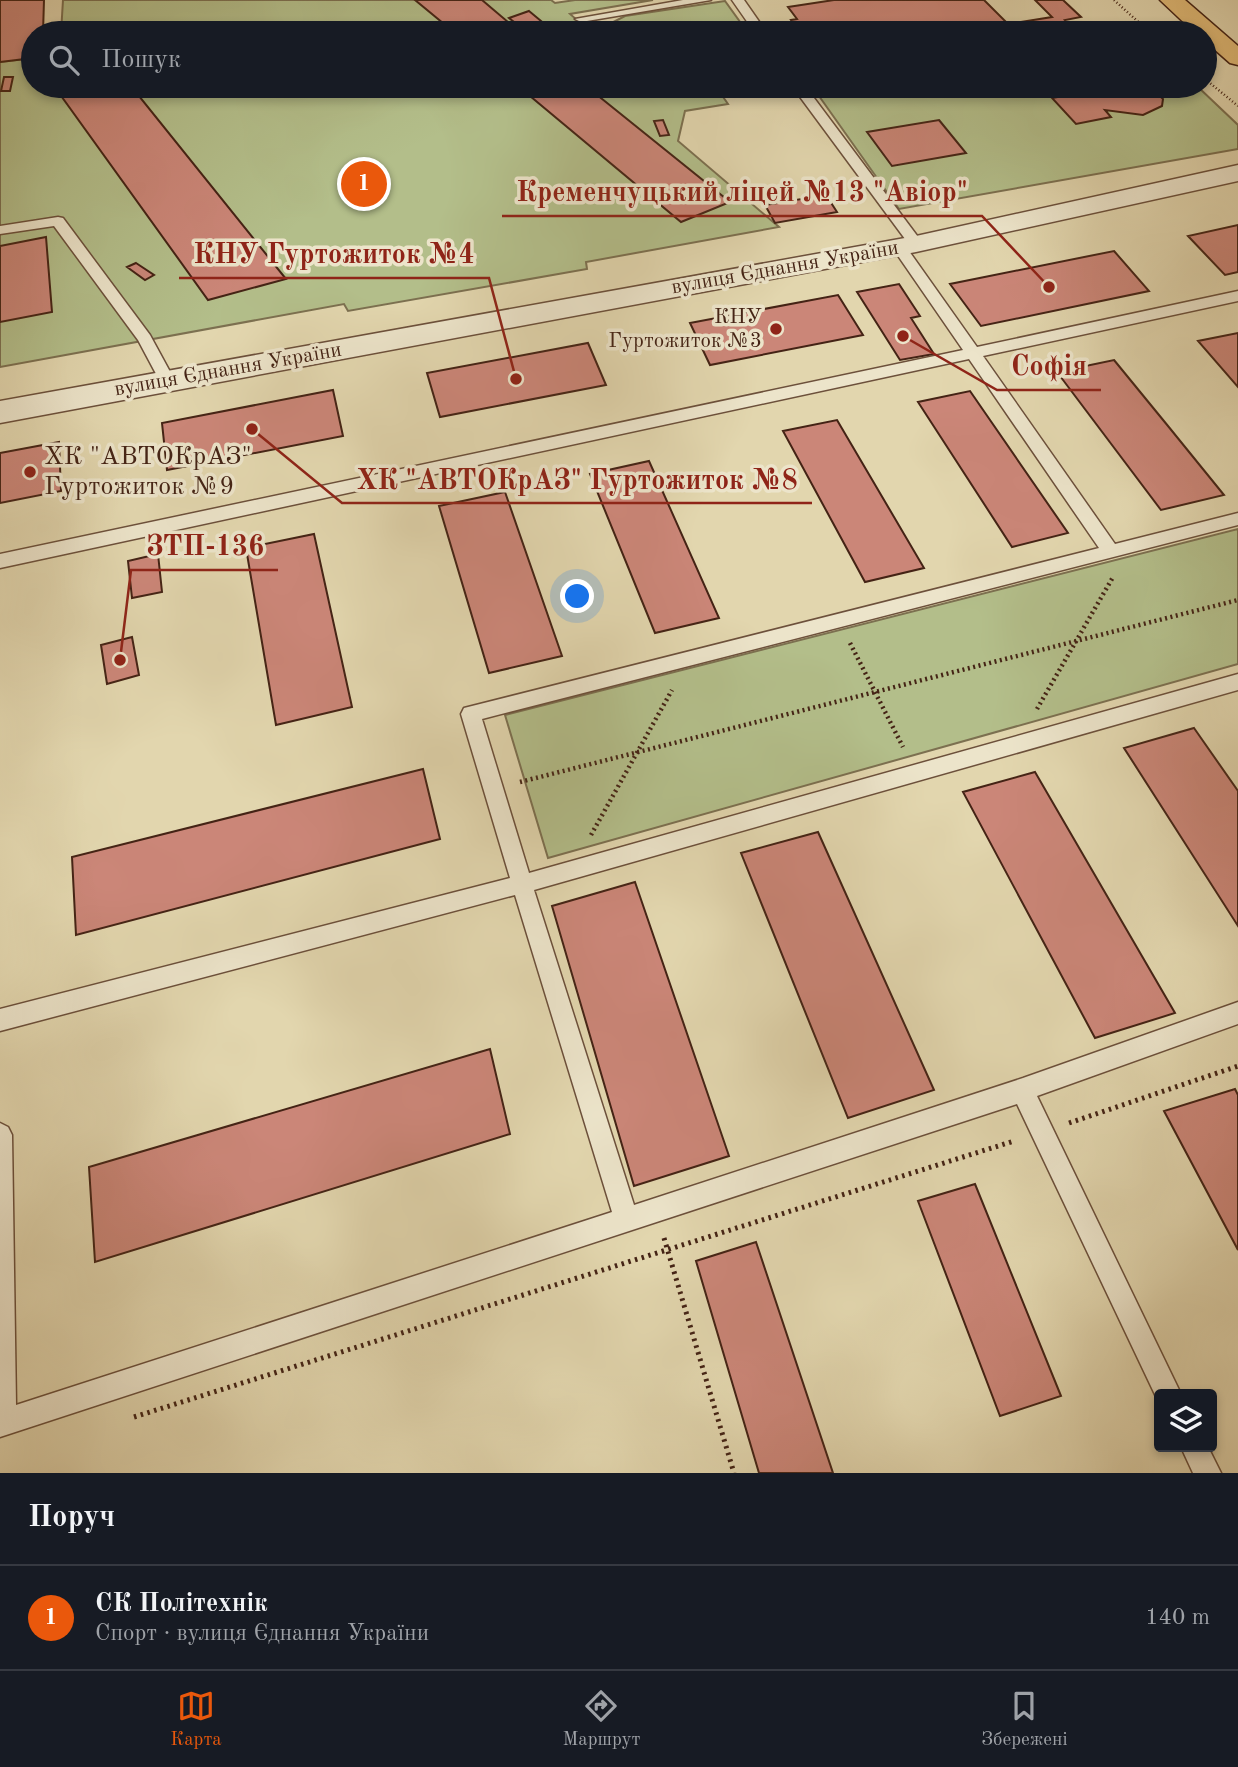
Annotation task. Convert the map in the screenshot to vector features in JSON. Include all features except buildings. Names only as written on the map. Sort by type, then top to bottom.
[{"type":"highway","points":[[1171,0],[1194,21]]},
{"type":"highway","points":[[1217,26],[1238,22]]},
{"type":"highway","points":[[1217,40],[1238,58]]},
{"type":"street","name":"вулиця Єднання України","points":[[0,412],[907,246],[1238,173]]},
{"type":"lane","points":[[581,19],[705,0]]},
{"type":"lane","points":[[738,0],[753,21]]},
{"type":"lane","points":[[806,98],[907,246],[975,355],[1111,551]]},
{"type":"lane","points":[[0,230],[58,221],[145,338],[166,381]]},
{"type":"lane","points":[[0,561],[975,355],[1238,296]]},
{"type":"lane","points":[[627,1220],[471,714],[1238,519]]},
{"type":"lane","points":[[0,1020],[522,884],[1238,682]]},
{"type":"lane","points":[[0,1135],[2,1423],[1023,1090],[1238,1013]]},
{"type":"lane","points":[[1023,1090],[1040,1132],[1166,1389]]},
{"type":"lane","points":[[1196,1452],[1207,1473]]},
{"type":"path","points":[[1114,0],[1137,21]]},
{"type":"path","points":[[1217,89],[1238,106]]},
{"type":"path","points":[[1018,744],[1131,546]]},
{"type":"path","points":[[493,789],[1238,600]]},
{"type":"path","points":[[839,620],[916,773]]},
{"type":"path","points":[[572,869],[689,659]]},
{"type":"path","points":[[120,1422],[1040,1132],[1238,1066]]},
{"type":"path","points":[[657,1210],[734,1473]]},
{"type":"green space","points":[[63,0],[551,0],[555,3],[575,0],[653,0],[570,14],[578,21],[62,21]]},
{"type":"green space","points":[[725,1],[739,21],[615,21],[625,16]]},
{"type":"green space","points":[[21,59],[21,98],[724,98],[728,104],[685,111],[678,141],[779,227],[586,262],[587,269],[348,311],[344,304],[0,367],[0,62]]},
{"type":"green space","points":[[820,98],[1210,98],[1238,125],[1238,149],[899,209]]},
{"type":"green space","points":[[1238,529],[1238,664],[548,858],[505,715]]},
{"type":"place","name":"СК Політехнік","points":[[364,184]]},
{"type":"place","name":"Кременчуцький ліцей №13 \"Авіор\"","points":[[1049,287]]},
{"type":"place","name":"КНУ Гуртожиток №3","points":[[776,329]]},
{"type":"place","name":"Софія","points":[[903,336]]},
{"type":"place","name":"КНУ Гуртожиток №4","points":[[516,379]]},
{"type":"place","name":"ХК \"АВТОКрАЗ\" Гуртожиток №8","points":[[252,429]]},
{"type":"place","name":"ХК \"АВТОКрАЗ\" Гуртожиток №9","points":[[30,472]]},
{"type":"place","name":"ЗТП-136","points":[[120,660]]}]
